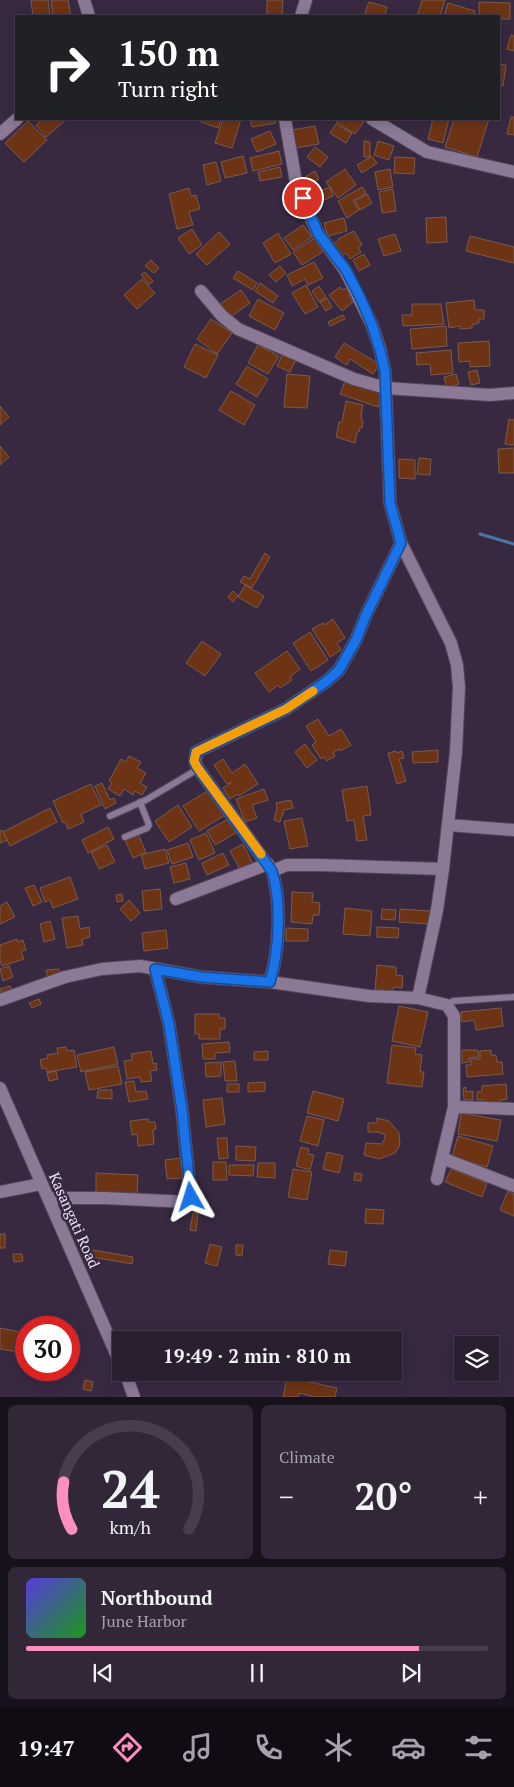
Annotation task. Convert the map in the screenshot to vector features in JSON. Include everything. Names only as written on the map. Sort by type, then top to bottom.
[{"type":"street","points":[[84,0],[89,15]]},
{"type":"street","points":[[301,15],[306,0]]},
{"type":"street","points":[[0,134],[15,120]]},
{"type":"street","points":[[285,120],[296,182],[318,233],[346,270],[372,325],[380,350],[385,371],[390,503],[401,543],[426,589],[455,653],[459,687],[456,752],[443,869],[418,998]]},
{"type":"street","points":[[377,120],[426,152],[514,172]]},
{"type":"street","points":[[201,291],[222,316],[238,329],[354,379],[386,388],[490,395],[514,393]]},
{"type":"street","points":[[270,982],[277,951],[276,884],[270,868],[198,769],[194,757],[199,750],[286,709],[327,681],[339,670],[356,640],[401,543]]},
{"type":"street","points":[[448,825],[514,830]]},
{"type":"street","points":[[176,899],[270,868],[286,865],[443,869]]},
{"type":"street","points":[[0,1000],[65,977],[102,969],[140,966],[201,977],[270,982],[369,996],[418,998],[447,1006],[454,1016],[454,1107],[437,1179]]},
{"type":"street","points":[[48,1198],[104,1198],[172,1202],[188,1202],[191,1199],[182,1110],[169,1024],[155,969]]},
{"type":"street","name":"Kasangati Road","points":[[0,1088],[112,1344]]},
{"type":"street","points":[[454,1107],[514,1109]]},
{"type":"street","points":[[442,1158],[514,1186]]},
{"type":"street","points":[[0,1192],[41,1184]]},
{"type":"street","points":[[128,1381],[134,1397]]},
{"type":"lane","points":[[110,816],[140,802],[198,769]]},
{"type":"lane","points":[[125,837],[147,828],[149,825],[140,802]]},
{"type":"lane","points":[[447,1006],[453,1001],[514,997]]},
{"type":"building","points":[[31,0],[48,0],[50,15],[33,15]]},
{"type":"building","points":[[51,0],[68,0],[71,15],[53,15]]},
{"type":"building","points":[[267,0],[283,0],[282,15],[267,15]]},
{"type":"building","points":[[422,0],[445,0],[440,15],[417,15]]},
{"type":"building","points":[[369,2],[387,7],[385,15],[364,15]]},
{"type":"building","points":[[479,2],[510,3],[510,19],[500,19],[500,15],[479,15]]},
{"type":"building","points":[[448,3],[475,11],[474,15],[444,15]]},
{"type":"building","points":[[511,35],[514,36],[514,51],[507,49]]},
{"type":"building","points":[[500,64],[506,65],[503,86],[500,85]]},
{"type":"building","points":[[511,117],[514,117],[514,135],[507,134]]},
{"type":"building","points":[[42,120],[66,120],[46,137],[36,125]]},
{"type":"building","points":[[202,120],[221,120],[218,128],[201,122]]},
{"type":"building","points":[[223,120],[241,120],[232,148],[215,143]]},
{"type":"building","points":[[250,120],[275,120],[276,123],[252,127]]},
{"type":"building","points":[[337,120],[365,120],[355,134],[336,122]]},
{"type":"building","points":[[433,120],[449,120],[443,143],[428,139]]},
{"type":"building","points":[[454,120],[489,120],[477,157],[445,147]]},
{"type":"building","points":[[28,121],[47,140],[24,162],[5,143]]},
{"type":"building","points":[[336,124],[352,133],[346,143],[330,133]]},
{"type":"building","points":[[315,126],[319,144],[296,148],[292,130]]},
{"type":"building","points":[[270,131],[276,144],[257,152],[251,139]]},
{"type":"building","points":[[364,141],[370,142],[370,157],[364,157]]},
{"type":"building","points":[[378,141],[394,146],[389,160],[374,155]]},
{"type":"building","points":[[315,147],[328,157],[320,167],[307,157]]},
{"type":"building","points":[[279,151],[282,164],[253,171],[250,158]]},
{"type":"building","points":[[243,156],[247,173],[225,178],[221,162]]},
{"type":"building","points":[[372,156],[377,163],[362,173],[357,165]]},
{"type":"building","points":[[395,157],[415,158],[414,174],[394,173]]},
{"type":"building","points":[[216,162],[221,181],[207,185],[203,165]]},
{"type":"building","points":[[280,167],[282,177],[260,181],[258,172]]},
{"type":"building","points":[[345,169],[356,185],[338,198],[326,182]]},
{"type":"building","points":[[390,169],[393,187],[378,190],[375,172]]},
{"type":"building","points":[[315,171],[319,179],[309,185],[305,177]]},
{"type":"building","points":[[330,187],[333,196],[324,200],[320,191]]},
{"type":"building","points":[[362,187],[366,193],[353,201],[359,210],[347,218],[338,201]]},
{"type":"building","points":[[189,188],[191,196],[196,195],[200,209],[189,212],[193,225],[177,229],[169,194]]},
{"type":"building","points":[[393,189],[396,211],[382,213],[379,192]]},
{"type":"building","points":[[318,192],[322,200],[314,205],[309,197]]},
{"type":"building","points":[[367,194],[372,203],[360,210],[355,201]]},
{"type":"building","points":[[446,217],[447,242],[427,243],[426,218]]},
{"type":"building","points":[[344,218],[347,231],[328,236],[324,223]]},
{"type":"building","points":[[303,225],[312,237],[293,250],[284,238]]},
{"type":"building","points":[[192,229],[202,245],[189,254],[178,238]]},
{"type":"building","points":[[354,231],[362,245],[358,247],[361,252],[350,259],[346,253],[341,256],[333,244],[338,239]]},
{"type":"building","points":[[219,232],[230,244],[207,265],[196,254]]},
{"type":"building","points":[[278,233],[291,254],[275,263],[263,243]]},
{"type":"building","points":[[395,234],[401,251],[384,256],[378,239]]},
{"type":"building","points":[[470,236],[514,247],[514,263],[466,251]]},
{"type":"building","points":[[315,238],[324,251],[302,265],[293,252]]},
{"type":"building","points":[[364,254],[370,265],[359,271],[353,260]]},
{"type":"building","points":[[151,260],[159,268],[154,273],[145,266]]},
{"type":"building","points":[[314,262],[323,278],[308,285],[305,279],[292,286],[287,275]]},
{"type":"building","points":[[280,266],[286,273],[276,282],[269,275]]},
{"type":"building","points":[[238,271],[257,283],[253,290],[233,278]]},
{"type":"building","points":[[145,272],[153,281],[149,285],[141,275]]},
{"type":"building","points":[[142,279],[155,293],[137,309],[124,295]]},
{"type":"building","points":[[260,283],[278,296],[273,303],[255,291]]},
{"type":"building","points":[[306,285],[318,307],[305,314],[292,293]]},
{"type":"building","points":[[319,286],[326,297],[319,302],[312,291]]},
{"type":"building","points":[[340,287],[343,290],[346,288],[351,294],[348,296],[353,302],[342,311],[329,295]]},
{"type":"building","points":[[241,290],[250,303],[229,318],[220,304]]},
{"type":"building","points":[[327,298],[332,307],[326,311],[320,302]]},
{"type":"building","points":[[258,299],[284,313],[275,330],[249,316]]},
{"type":"building","points":[[474,300],[475,310],[484,310],[484,319],[479,319],[479,323],[472,325],[472,328],[460,329],[460,326],[449,328],[446,303]]},
{"type":"building","points":[[412,304],[441,304],[444,324],[403,326],[402,315],[412,315]]},
{"type":"building","points":[[343,315],[345,319],[330,326],[328,322]]},
{"type":"building","points":[[211,319],[232,333],[217,354],[197,339]]},
{"type":"building","points":[[446,326],[447,346],[412,349],[410,329]]},
{"type":"building","points":[[489,341],[490,366],[470,367],[470,361],[459,362],[458,343]]},
{"type":"building","points":[[344,343],[379,364],[373,374],[350,359],[347,365],[335,357]]},
{"type":"building","points":[[195,344],[218,355],[206,378],[184,367]]},
{"type":"building","points":[[258,345],[279,356],[268,374],[248,363]]},
{"type":"building","points":[[451,350],[453,373],[431,375],[430,364],[417,365],[416,353]]},
{"type":"building","points":[[283,353],[296,359],[290,372],[277,366]]},
{"type":"building","points":[[247,366],[268,379],[257,397],[236,384]]},
{"type":"building","points":[[477,370],[480,383],[471,385],[468,372]]},
{"type":"building","points":[[287,374],[310,376],[307,408],[284,407]]},
{"type":"building","points":[[456,374],[459,384],[447,388],[444,377]]},
{"type":"building","points":[[346,379],[383,392],[378,407],[340,394]]},
{"type":"building","points":[[231,391],[255,405],[244,425],[219,410]]},
{"type":"building","points":[[346,401],[363,405],[361,415],[361,420],[363,421],[362,428],[360,427],[359,432],[357,432],[355,443],[336,437],[339,422],[342,422]]},
{"type":"building","points":[[0,406],[9,417],[0,425]]},
{"type":"building","points":[[509,419],[514,420],[514,445],[505,444]]},
{"type":"building","points":[[0,446],[9,457],[0,465]]},
{"type":"building","points":[[514,448],[514,473],[499,473],[498,449]]},
{"type":"building","points":[[419,458],[431,459],[430,475],[417,474]]},
{"type":"building","points":[[399,459],[415,460],[415,479],[399,478]]},
{"type":"building","points":[[265,553],[270,557],[252,588],[240,582],[244,576],[250,579]]},
{"type":"building","points":[[245,585],[264,596],[257,608],[238,597]]},
{"type":"building","points":[[233,591],[238,596],[233,602],[228,597]]},
{"type":"building","points":[[333,619],[345,638],[337,643],[341,650],[330,657],[312,629],[323,623],[324,625]]},
{"type":"building","points":[[310,632],[328,660],[311,671],[293,643]]},
{"type":"building","points":[[202,641],[221,654],[205,676],[186,663]]},
{"type":"building","points":[[287,651],[300,669],[290,677],[292,680],[280,688],[278,685],[269,692],[255,673]]},
{"type":"building","points":[[318,719],[329,736],[341,729],[351,745],[333,753],[335,756],[327,761],[324,757],[321,759],[312,745],[316,742],[306,726]]},
{"type":"building","points":[[305,744],[317,760],[307,768],[295,752]]},
{"type":"building","points":[[438,750],[438,762],[413,763],[412,752]]},
{"type":"building","points":[[396,751],[397,753],[402,751],[404,758],[399,759],[406,781],[397,784],[388,753]]},
{"type":"building","points":[[129,756],[141,762],[137,768],[146,773],[140,783],[147,787],[142,795],[135,791],[133,795],[124,789],[120,796],[108,789],[112,783],[109,781],[121,759],[126,762]]},
{"type":"building","points":[[223,759],[232,773],[245,764],[258,784],[239,796],[238,794],[230,799],[223,788],[231,782],[227,784],[214,765]]},
{"type":"building","points":[[102,783],[110,800],[114,798],[116,803],[105,809],[95,786]]},
{"type":"building","points":[[91,784],[101,805],[81,814],[84,822],[68,829],[65,822],[63,823],[53,801]]},
{"type":"building","points":[[367,786],[371,815],[363,816],[367,840],[357,841],[354,820],[347,821],[342,790]]},
{"type":"building","points":[[264,789],[268,800],[252,805],[257,818],[245,822],[236,799]]},
{"type":"building","points":[[209,790],[225,815],[199,831],[183,806]]},
{"type":"building","points":[[291,800],[293,808],[284,810],[280,822],[274,820],[277,809],[276,803]]},
{"type":"building","points":[[178,805],[192,827],[169,842],[155,821]]},
{"type":"building","points":[[50,808],[57,822],[10,846],[3,832]]},
{"type":"building","points":[[302,818],[308,846],[290,849],[284,821]]},
{"type":"building","points":[[228,819],[236,833],[215,845],[207,831]]},
{"type":"building","points":[[108,827],[114,839],[88,853],[82,840]]},
{"type":"building","points":[[2,830],[7,840],[0,843],[0,831]]},
{"type":"building","points":[[206,833],[215,853],[199,860],[190,840]]},
{"type":"building","points":[[138,834],[146,852],[133,858],[125,840]]},
{"type":"building","points":[[188,843],[193,857],[172,864],[167,850]]},
{"type":"building","points":[[243,844],[253,864],[241,871],[230,851]]},
{"type":"building","points":[[107,845],[115,862],[99,869],[91,852]]},
{"type":"building","points":[[165,849],[169,863],[145,869],[141,855]]},
{"type":"building","points":[[223,853],[229,865],[207,875],[202,863]]},
{"type":"building","points":[[186,863],[190,879],[174,883],[170,867]]},
{"type":"building","points":[[70,877],[78,899],[53,908],[50,900],[45,902],[40,888]]},
{"type":"building","points":[[34,885],[42,902],[33,906],[25,888]]},
{"type":"building","points":[[160,889],[162,909],[144,911],[142,891]]},
{"type":"building","points":[[292,892],[313,893],[312,902],[320,903],[319,915],[313,915],[312,924],[291,922]]},
{"type":"building","points":[[122,894],[123,901],[117,902],[116,895]]},
{"type":"building","points":[[129,900],[140,913],[131,921],[120,909]]},
{"type":"building","points":[[7,902],[15,917],[0,924],[0,906]]},
{"type":"building","points":[[345,908],[372,911],[370,936],[343,934]]},
{"type":"building","points":[[382,909],[396,910],[395,920],[381,919]]},
{"type":"building","points":[[400,909],[430,911],[429,924],[399,922]]},
{"type":"building","points":[[78,916],[80,929],[89,927],[90,937],[82,939],[83,945],[67,948],[62,918]]},
{"type":"building","points":[[50,921],[55,939],[44,942],[40,924]]},
{"type":"building","points":[[377,927],[399,928],[398,938],[377,937]]},
{"type":"building","points":[[286,928],[308,929],[308,941],[286,941]]},
{"type":"building","points":[[166,930],[168,948],[144,951],[142,933]]},
{"type":"building","points":[[17,939],[18,942],[23,940],[26,950],[21,951],[24,959],[2,966],[0,961],[0,945]]},
{"type":"building","points":[[377,965],[396,967],[396,975],[403,976],[402,988],[393,987],[393,993],[375,991]]},
{"type":"building","points":[[9,966],[13,977],[3,981],[0,969]]},
{"type":"building","points":[[59,969],[60,977],[48,979],[46,970]]},
{"type":"building","points":[[10,986],[12,991],[0,995],[0,989]]},
{"type":"building","points":[[39,999],[41,1004],[32,1008],[29,1003]]},
{"type":"building","points":[[399,1006],[428,1012],[420,1047],[392,1041]]},
{"type":"building","points":[[501,1008],[503,1026],[476,1030],[474,1020],[462,1022],[461,1012]]},
{"type":"building","points":[[195,1014],[219,1014],[219,1018],[225,1018],[225,1029],[220,1029],[220,1039],[199,1039],[199,1034],[195,1034]]},
{"type":"building","points":[[229,1042],[230,1052],[215,1053],[215,1059],[203,1059],[202,1044]]},
{"type":"building","points":[[392,1045],[416,1048],[415,1054],[422,1055],[420,1072],[424,1072],[422,1087],[387,1083]]},
{"type":"building","points":[[66,1047],[67,1051],[74,1050],[77,1067],[47,1072],[46,1068],[42,1069],[40,1060],[48,1058],[47,1055],[58,1053],[57,1048]]},
{"type":"building","points":[[114,1047],[118,1064],[81,1072],[77,1055]]},
{"type":"building","points":[[462,1050],[478,1050],[479,1057],[469,1058],[469,1062],[462,1063]]},
{"type":"building","points":[[491,1050],[491,1055],[496,1055],[497,1062],[502,1062],[503,1074],[467,1077],[466,1065],[471,1065],[471,1059],[480,1059],[480,1051]]},
{"type":"building","points":[[151,1051],[153,1064],[156,1063],[157,1070],[150,1071],[152,1081],[141,1082],[140,1077],[127,1079],[124,1061],[132,1060],[131,1054]]},
{"type":"building","points":[[268,1051],[268,1060],[254,1060],[254,1052]]},
{"type":"building","points":[[235,1061],[237,1081],[225,1081],[223,1062]]},
{"type":"building","points":[[221,1062],[221,1076],[206,1077],[205,1063]]},
{"type":"building","points":[[118,1066],[122,1084],[89,1090],[85,1072]]},
{"type":"building","points":[[56,1071],[58,1079],[49,1081],[47,1073]]},
{"type":"building","points":[[134,1081],[136,1092],[146,1091],[148,1099],[129,1102],[125,1082]]},
{"type":"building","points":[[265,1082],[265,1091],[248,1092],[248,1083]]},
{"type":"building","points":[[227,1084],[239,1084],[239,1092],[227,1092]]},
{"type":"building","points":[[506,1084],[507,1099],[500,1100],[500,1103],[483,1104],[483,1099],[477,1100],[477,1092],[482,1091],[482,1086]]},
{"type":"building","points":[[466,1087],[466,1092],[473,1091],[473,1100],[464,1100],[463,1088]]},
{"type":"building","points":[[98,1090],[112,1090],[112,1099],[97,1098]]},
{"type":"building","points":[[313,1091],[344,1099],[338,1121],[307,1113]]},
{"type":"building","points":[[222,1098],[225,1124],[206,1127],[203,1100]]},
{"type":"building","points":[[461,1113],[501,1120],[497,1141],[458,1134]]},
{"type":"building","points":[[307,1116],[324,1120],[318,1146],[300,1141]]},
{"type":"building","points":[[377,1118],[389,1121],[399,1133],[400,1145],[395,1153],[379,1159],[364,1155],[366,1143],[382,1144],[385,1138],[384,1134],[368,1132],[368,1123],[377,1123]]},
{"type":"building","points":[[148,1119],[149,1122],[155,1122],[156,1129],[153,1130],[154,1144],[138,1146],[137,1134],[132,1135],[130,1121]]},
{"type":"building","points":[[458,1136],[493,1146],[487,1167],[452,1157]]},
{"type":"building","points":[[217,1138],[227,1138],[228,1158],[219,1159]]},
{"type":"building","points":[[236,1146],[256,1147],[255,1161],[236,1160]]},
{"type":"building","points":[[301,1147],[309,1149],[308,1154],[314,1155],[310,1170],[296,1166]]},
{"type":"building","points":[[327,1152],[343,1156],[339,1173],[323,1169]]},
{"type":"building","points":[[181,1158],[183,1178],[167,1179],[165,1160]]},
{"type":"building","points":[[213,1162],[226,1162],[227,1180],[213,1180]]},
{"type":"building","points":[[258,1163],[275,1163],[275,1178],[257,1177]]},
{"type":"building","points":[[229,1165],[254,1165],[253,1176],[229,1175]]},
{"type":"building","points":[[293,1169],[312,1172],[307,1200],[288,1197]]},
{"type":"building","points":[[451,1169],[487,1183],[482,1197],[445,1182]]},
{"type":"building","points":[[96,1173],[138,1175],[137,1193],[96,1192]]},
{"type":"building","points":[[355,1173],[362,1174],[361,1181],[354,1180]]},
{"type":"building","points":[[508,1191],[514,1194],[514,1216],[500,1210]]},
{"type":"building","points":[[366,1209],[384,1210],[383,1224],[365,1223]]},
{"type":"building","points":[[193,1213],[198,1214],[196,1231],[190,1230]]},
{"type":"building","points":[[0,1234],[5,1234],[5,1248],[0,1248]]},
{"type":"building","points":[[210,1244],[222,1247],[217,1266],[205,1263]]},
{"type":"building","points":[[236,1245],[243,1245],[242,1256],[236,1255]]},
{"type":"building","points":[[93,1250],[133,1257],[132,1264],[92,1257]]},
{"type":"building","points":[[330,1250],[347,1252],[345,1266],[328,1264]]},
{"type":"building","points":[[13,1254],[22,1254],[23,1261],[14,1262]]},
{"type":"building","points":[[0,1328],[15,1331],[15,1352],[0,1349]]},
{"type":"building","points":[[85,1380],[93,1382],[91,1391],[83,1389]]},
{"type":"building","points":[[286,1381],[305,1381],[337,1388],[335,1397],[315,1397],[299,1393],[298,1397],[283,1397]]},
{"type":"waterway","points":[[480,534],[514,544]]},
{"type":"slow traffic","points":[[261,854],[197,767],[194,757],[199,750],[286,709],[313,691]]},
{"type":"route","points":[[191,1197],[182,1110],[169,1024],[155,969],[201,977],[270,982],[277,951],[278,921],[276,884],[272,871],[258,849],[197,767],[194,757],[199,750],[286,709],[327,681],[339,670],[356,640],[401,543],[390,503],[385,371],[380,350],[361,299],[346,270],[318,233],[303,198]]}]
